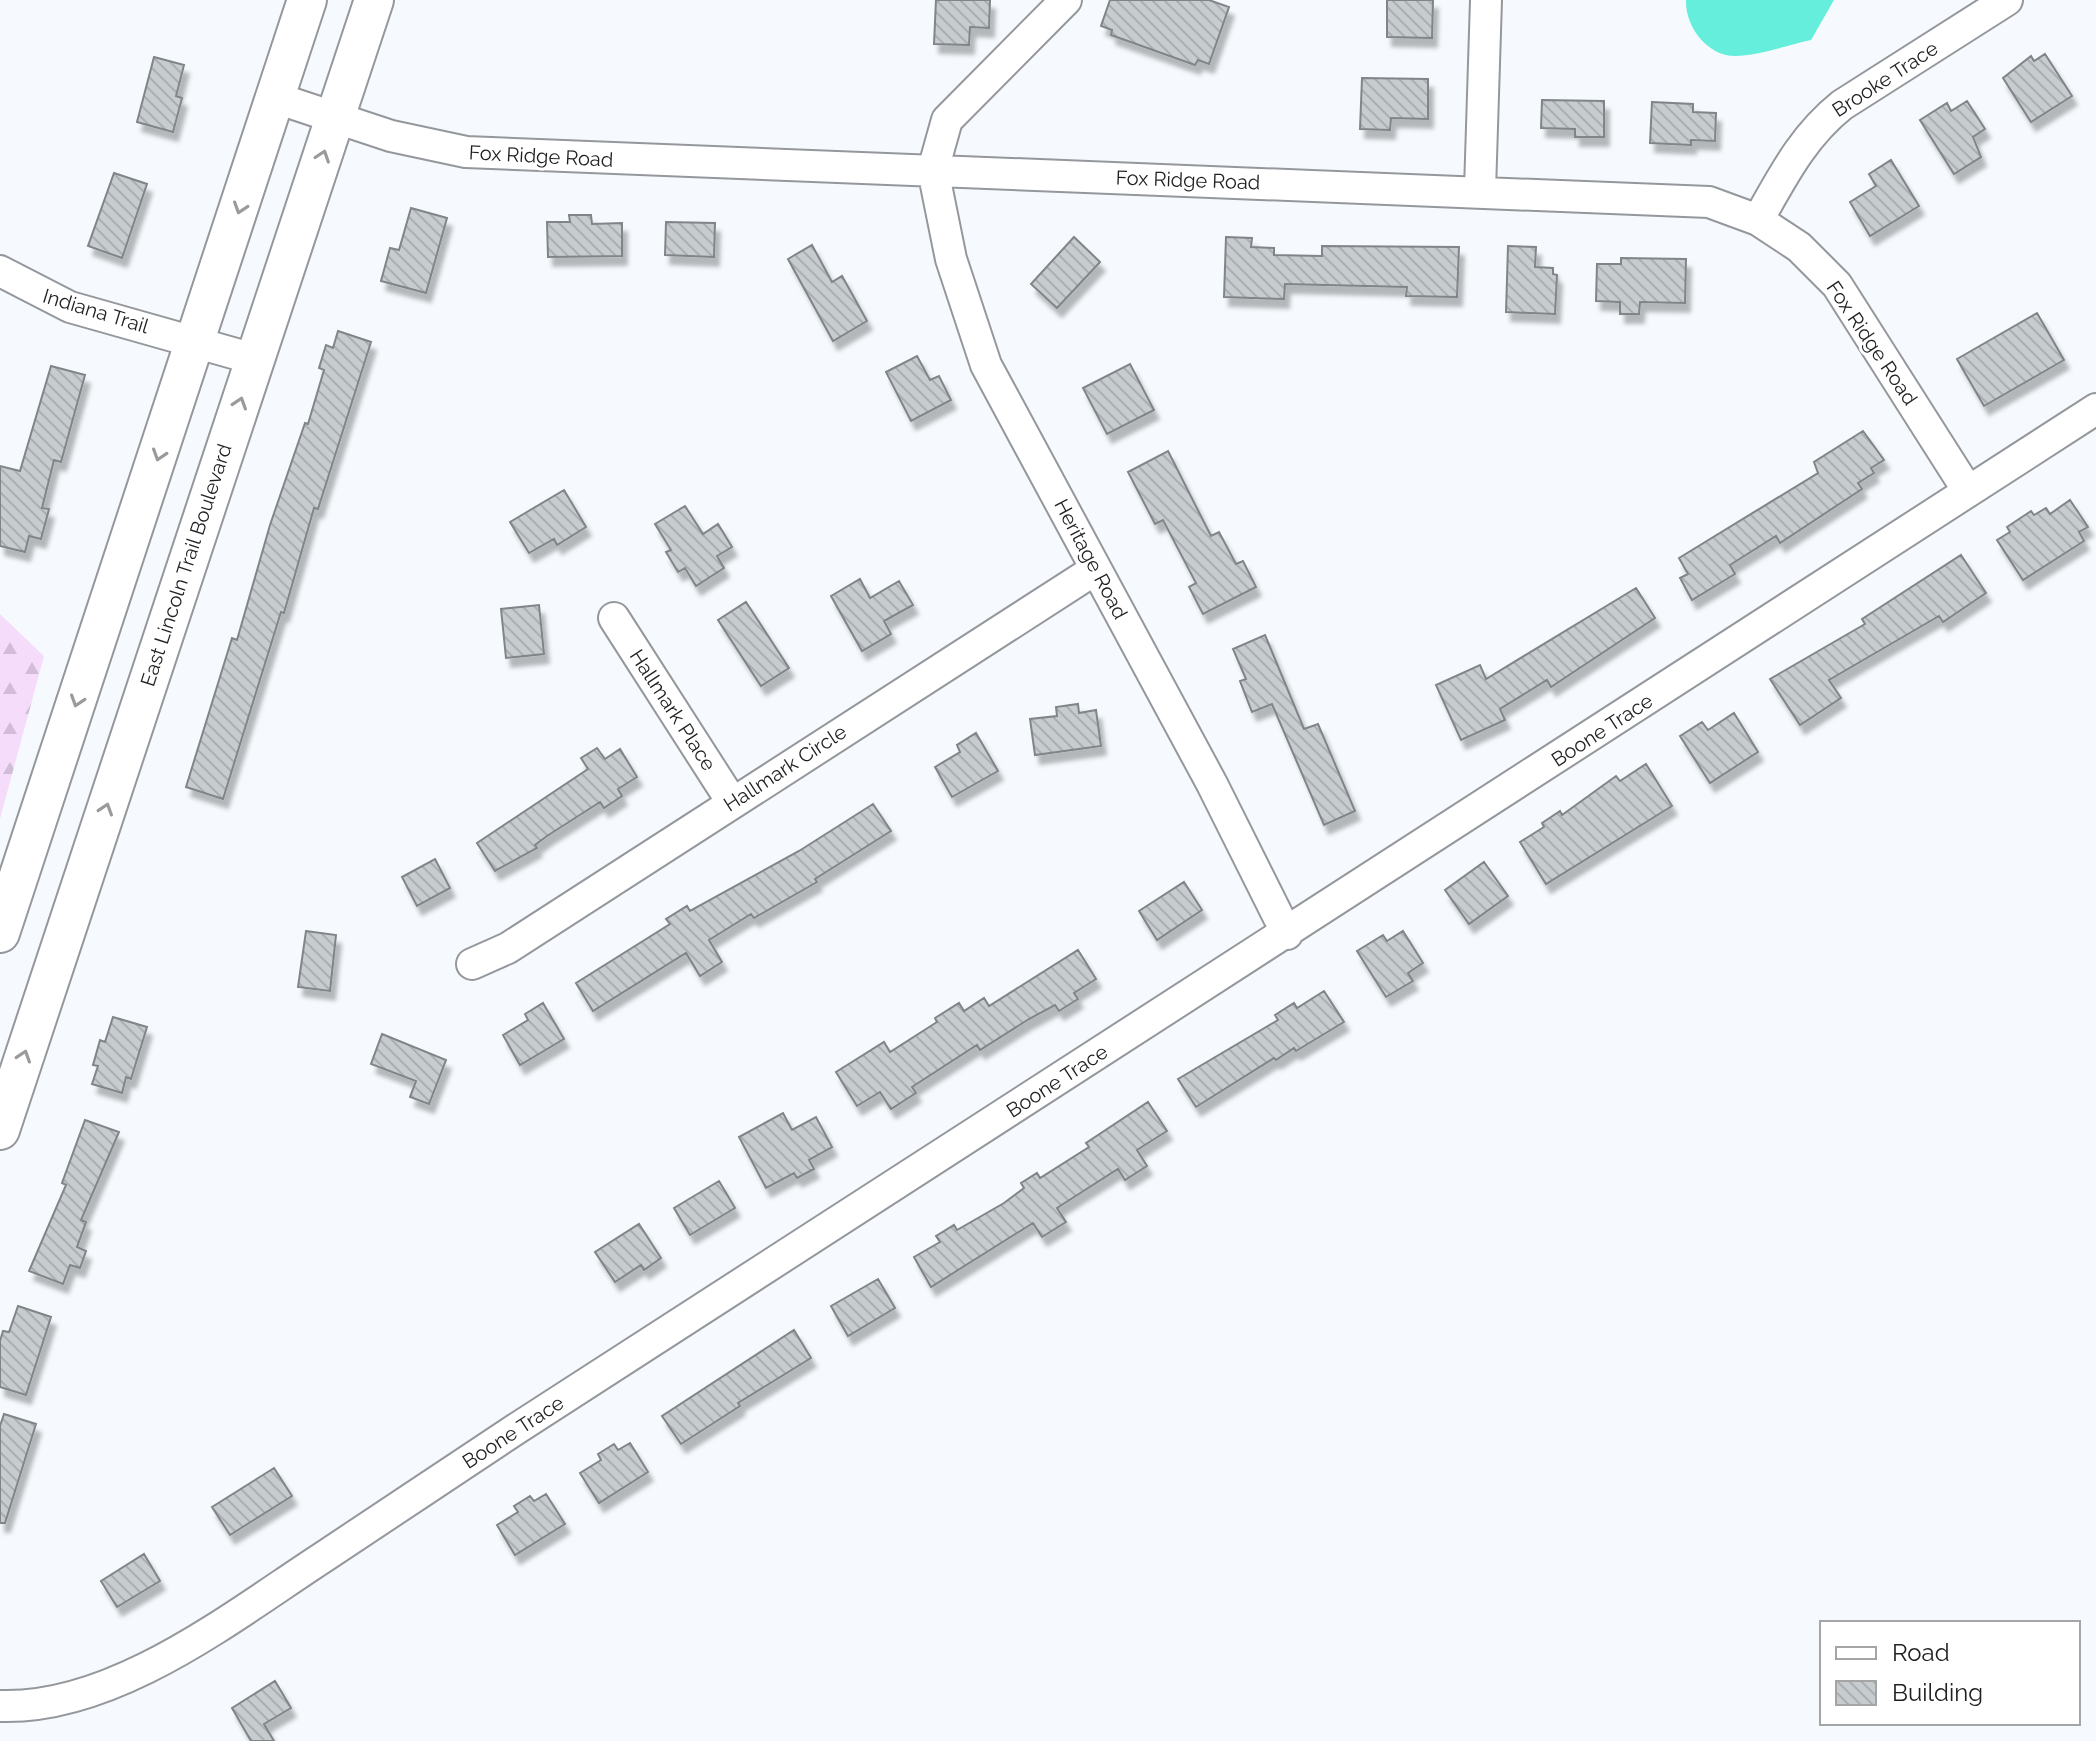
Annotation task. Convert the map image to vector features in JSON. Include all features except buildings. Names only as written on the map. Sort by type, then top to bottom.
[{"type":"street","points":[[0,933],[307,0]]},
{"type":"street","name":"East Lincoln Trail Boulevard","points":[[0,1130],[374,0]]},
{"type":"street","points":[[933,170],[947,120],[1066,0]]},
{"type":"street","points":[[1480,190],[1486,0]]},
{"type":"street","name":"Brooke Trace","points":[[1758,220],[1801,144],[1818,124],[1842,105],[2007,0]]},
{"type":"street","name":"Fox Ridge Road","points":[[276,98],[428,146],[466,152],[1480,190],[1709,202],[1758,220],[1799,247],[1837,285],[1968,491]]},
{"type":"street","name":"Heritage Road","points":[[933,170],[951,259],[986,365],[1212,784],[1287,934]]},
{"type":"street","name":"Indiana Trail","points":[[0,271],[70,307],[254,359]]},
{"type":"street","name":"Boone Trace","points":[[0,1706],[57,1703],[100,1689],[153,1664],[256,1602],[516,1429],[2096,409]]},
{"type":"street","name":"Hallmark Circle","points":[[472,964],[508,948],[1096,569]]},
{"type":"street","name":"Hallmark Place","points":[[614,618],[732,802]]},
{"type":"green space","points":[[0,614],[44,656],[0,819]]},
{"type":"shaded area","points":[[1686,0],[1834,0],[1811,40],[1735,56],[1715,51],[1700,38],[1689,20]]}]
